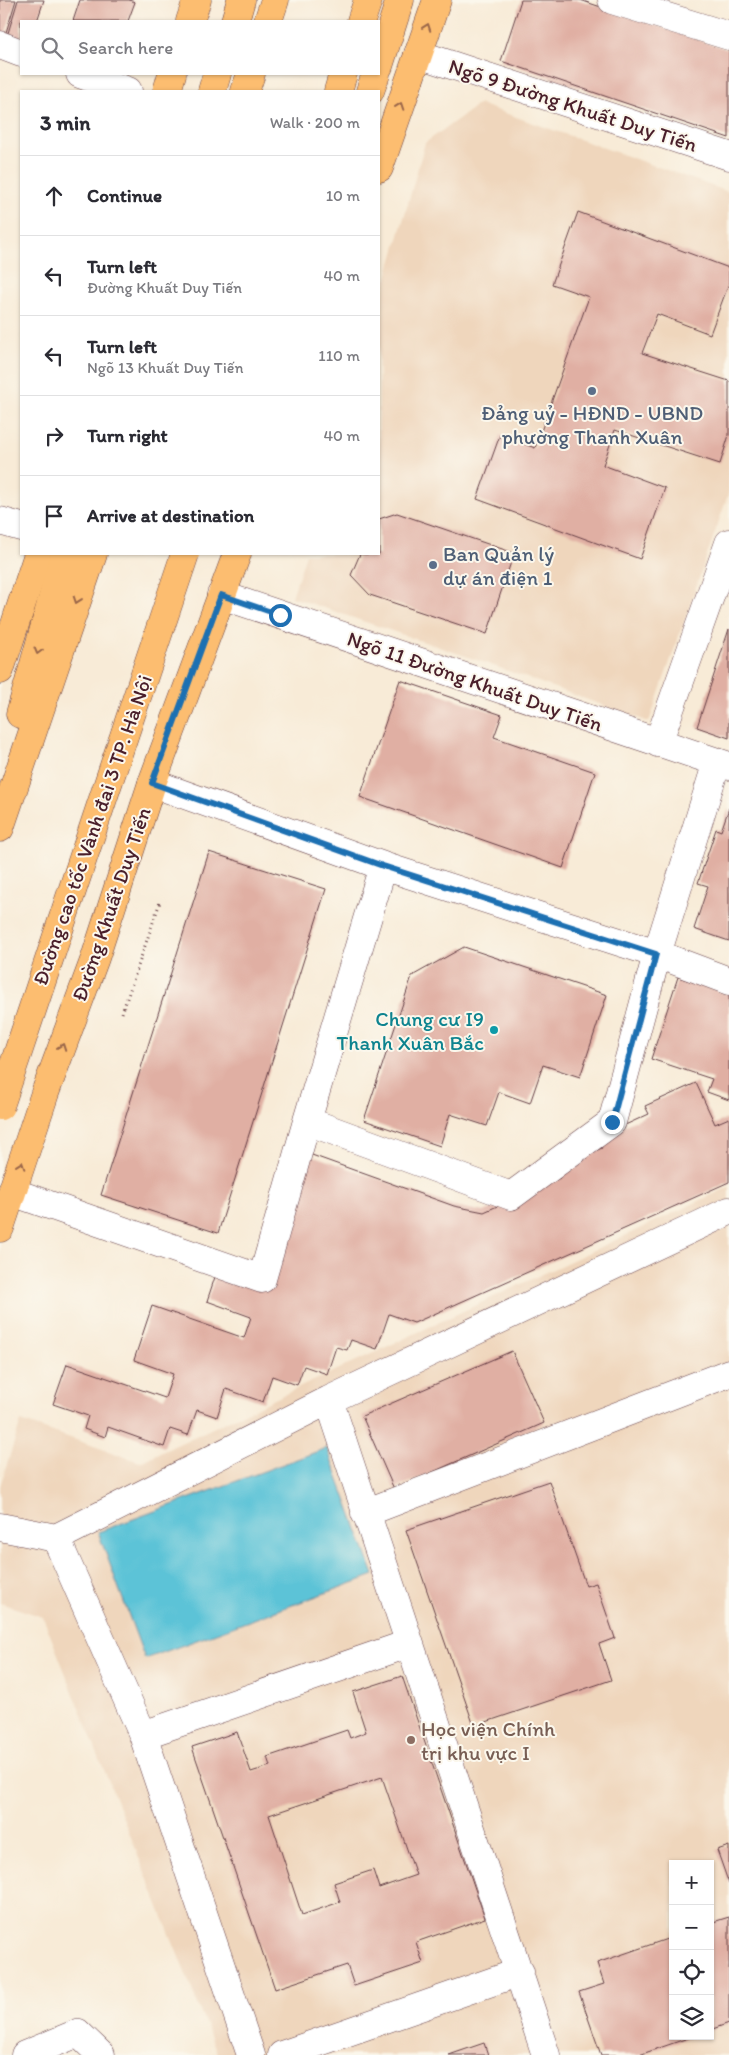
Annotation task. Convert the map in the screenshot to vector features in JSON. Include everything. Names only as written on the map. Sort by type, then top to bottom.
[{"type":"main road","points":[[190,20],[198,0]]},
{"type":"main road","points":[[234,20],[242,0]]},
{"type":"main road","points":[[268,20],[275,0]]},
{"type":"main road","points":[[360,20],[368,0]]},
{"type":"main road","points":[[380,63],[400,0]]},
{"type":"main road","points":[[380,165],[437,0]]},
{"type":"main road","points":[[166,90],[172,75]]},
{"type":"main road","points":[[212,90],[217,75]]},
{"type":"main road","points":[[245,90],[251,75]]},
{"type":"main road","points":[[338,90],[343,75]]},
{"type":"main road","points":[[370,90],[376,75]]},
{"type":"main road","points":[[0,670],[38,555]]},
{"type":"main road","points":[[0,788],[65,555]]},
{"type":"main road","points":[[0,828],[92,555]]},
{"type":"main road","name":"Đường cao tốc Vành đai 3 TP. Hà Nội","points":[[0,1106],[185,555]]},
{"type":"main road","points":[[22,1040],[204,555]]},
{"type":"main road","name":"Đường Khuất Duy Tiến","points":[[0,1228],[45,1093],[95,958],[152,783],[237,555]]},
{"type":"main road","points":[[0,1077],[45,1093]]},
{"type":"street","points":[[612,0],[729,36]]},
{"type":"street","points":[[0,45],[20,53]]},
{"type":"street","name":"Ngõ 9 Đường Khuất Duy Tiến","points":[[418,54],[729,156]]},
{"type":"street","points":[[83,75],[125,90]]},
{"type":"street","points":[[0,521],[20,527]]},
{"type":"street","points":[[658,743],[724,572],[729,543]]},
{"type":"street","name":"Ngõ 11 Đường Khuất Duy Tiến","points":[[221,595],[723,764]]},
{"type":"street","points":[[307,1121],[511,1196],[612,1122],[656,954],[723,764]]},
{"type":"street","points":[[152,783],[383,866],[656,954],[729,981]]},
{"type":"street","points":[[12,1192],[262,1280],[383,866]]},
{"type":"street","points":[[0,1527],[56,1538],[329,1400],[729,1211]]},
{"type":"street","points":[[365,1513],[729,1373]]},
{"type":"street","points":[[329,1400],[408,1644],[520,1972],[546,2055]]},
{"type":"street","points":[[56,1538],[143,1735],[251,2055]]},
{"type":"street","points":[[143,1735],[408,1644]]},
{"type":"street","points":[[282,2055],[520,1972]]},
{"type":"street","points":[[27,2054],[78,2033],[101,2055]]},
{"type":"path","points":[[122,1012],[160,902]]},
{"type":"shaded area","points":[[479,104],[729,192],[729,492],[649,722],[483,662],[292,597],[306,555],[380,555],[380,302],[425,143]]},
{"type":"shaded area","name":"Học viện Chính trị khu vực I","points":[[729,1187],[729,2055],[218,2055],[43,1617],[0,1603],[0,1486],[21,1421],[140,1462]]},
{"type":"water","points":[[327,1448],[374,1575],[145,1659],[98,1532]]},
{"type":"building","points":[[0,0],[16,0],[3,42],[0,41]]},
{"type":"building","points":[[18,0],[44,0],[37,20],[20,20],[20,48],[5,43]]},
{"type":"building","points":[[80,0],[129,0],[135,2],[128,20],[73,20]]},
{"type":"building","points":[[521,0],[580,0],[729,50],[729,138],[501,61]]},
{"type":"building","name":"Đảng uỷ - HĐND - UBND phường Thanh Xuân","points":[[578,212],[729,268],[729,283],[710,334],[657,314],[642,353],[729,381],[729,435],[720,464],[615,430],[603,465],[665,488],[640,559],[477,499],[500,435],[535,448],[589,297],[552,284]]},
{"type":"building","name":"Ban Quản lý dự án điện 1","points":[[397,513],[514,553],[487,634],[370,595],[351,575],[360,555],[380,555],[380,519]]},
{"type":"building","points":[[729,629],[729,738],[697,727]]},
{"type":"building","points":[[400,680],[502,715],[494,737],[595,772],[563,868],[360,797]]},
{"type":"building","points":[[729,808],[729,941],[694,929],[708,886],[698,883],[716,829],[721,831]]},
{"type":"building","points":[[209,852],[326,889],[218,1233],[101,1195]]},
{"type":"building","name":"Chung cư I9 Thanh Xuân Bắc","points":[[464,947],[607,995],[580,1077],[543,1065],[530,1103],[499,1092],[487,1126],[450,1114],[440,1146],[364,1120],[412,976]]},
{"type":"building","points":[[678,977],[729,994],[729,1100],[707,1092],[712,1079],[651,1059]]},
{"type":"building","points":[[696,1083],[715,1124],[729,1118],[729,1182],[414,1323],[389,1314],[377,1349],[351,1340],[347,1350],[336,1347],[327,1374],[304,1366],[297,1385],[272,1376],[263,1402],[226,1389],[217,1417],[197,1410],[188,1435],[170,1429],[164,1447],[108,1427],[105,1437],[84,1429],[88,1416],[53,1404],[67,1364],[165,1398],[173,1374],[134,1360],[152,1306],[244,1338],[251,1317],[207,1301],[216,1274],[262,1290],[309,1154],[454,1206],[484,1212],[560,1178],[555,1169],[602,1148],[597,1138],[649,1114],[645,1106]]},
{"type":"building","points":[[512,1351],[544,1423],[394,1489],[362,1416]]},
{"type":"building","points":[[549,1481],[586,1586],[596,1583],[615,1638],[599,1644],[611,1680],[474,1726],[406,1530]]},
{"type":"building","points":[[402,1676],[485,1918],[416,1942],[423,1963],[354,1986],[347,1965],[275,1989],[192,1747],[237,1732],[251,1772],[270,1766],[267,1757],[347,1730],[350,1738],[366,1732],[353,1692]],"holes":[[[382,1777],[416,1875],[379,1888],[373,1870],[334,1883],[340,1902],[302,1915],[269,1815]]]},
{"type":"building","points":[[729,1846],[729,1884],[717,1850]]},
{"type":"building","points":[[729,1917],[729,2023],[714,2029],[714,1950],[714,1922]]},
{"type":"building","points":[[669,1938],[669,2040],[682,2040],[639,2055],[601,2055],[579,1992],[604,1984],[597,1963]]},
{"type":"building","points":[[484,2043],[488,2055],[449,2055]]},
{"type":"place","name":"Đảng uỷ - HĐND - UBND phường Thanh Xuân","points":[[592,391]]},
{"type":"place","name":"Ban Quản lý dự án điện 1","points":[[433,565]]},
{"type":"place","name":"Chung cư I9 Thanh Xuân Bắc","points":[[494,1030]]},
{"type":"place","name":"Học viện Chính trị khu vực I","points":[[411,1740]]},
{"type":"route","points":[[280,615],[221,595],[152,783],[383,866],[656,954],[612,1122]]}]
